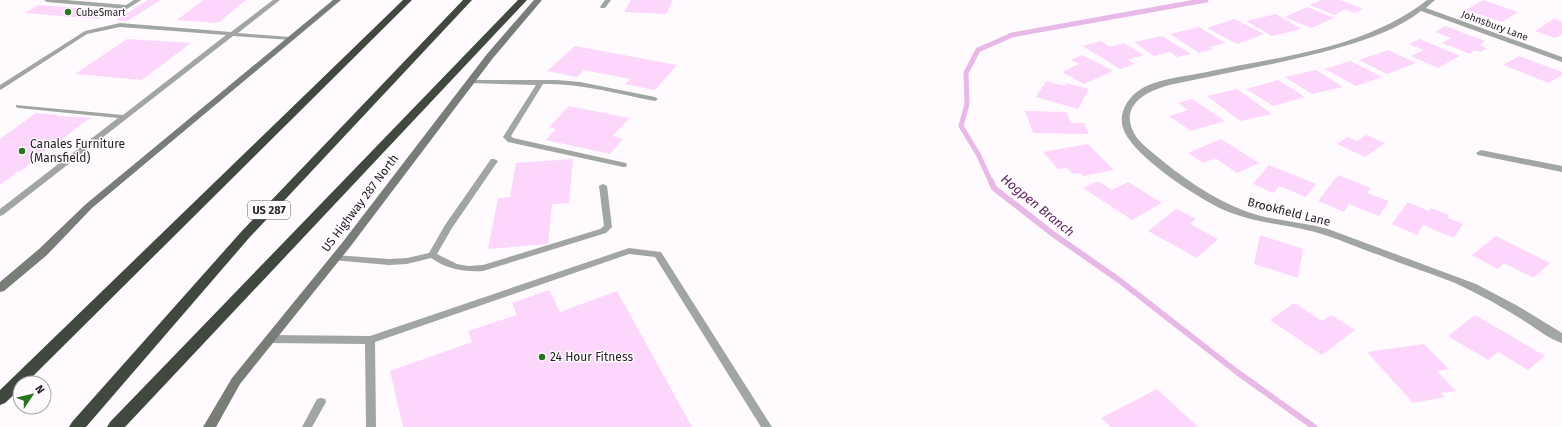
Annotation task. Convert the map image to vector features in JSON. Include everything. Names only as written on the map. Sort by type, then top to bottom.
[{"type":"highway","points":[[0,399],[408,0]]},
{"type":"highway","name":"US 287","points":[[77,427],[245,235],[468,0]]},
{"type":"highway","points":[[115,427],[523,0]]},
{"type":"main road","points":[[0,288],[43,252],[89,206],[337,0]]},
{"type":"main road","name":"US Highway 287 North","points":[[210,427],[236,382],[335,258],[490,56],[538,0]]},
{"type":"street","name":"Brookfield Lane","points":[[1431,0],[1422,9],[1384,30],[1325,49],[1174,81],[1145,90],[1131,103],[1125,113],[1125,127],[1136,144],[1165,169],[1211,198],[1257,218],[1321,230],[1460,282],[1526,316],[1562,339]]},
{"type":"street","name":"Johnsbury Lane","points":[[1422,9],[1562,60]]},
{"type":"street","points":[[1481,153],[1562,168]]},
{"type":"lane","points":[[48,0],[127,7],[138,0]]},
{"type":"lane","points":[[0,213],[278,0]]},
{"type":"lane","points":[[603,6],[608,0]]},
{"type":"lane","points":[[0,88],[85,33],[120,25],[290,39]]},
{"type":"lane","points":[[470,82],[556,82],[580,84],[655,99]]},
{"type":"lane","points":[[541,82],[507,137],[511,140],[623,165]]},
{"type":"lane","points":[[18,106],[125,116]]},
{"type":"lane","points":[[432,255],[448,226],[494,161]]},
{"type":"lane","points":[[335,258],[389,262],[407,261],[432,255],[446,264],[457,268],[483,268],[603,231],[608,227],[603,186]]},
{"type":"lane","points":[[270,339],[370,340],[629,251],[658,254],[767,427]]},
{"type":"lane","points":[[370,340],[371,427]]},
{"type":"lane","points":[[307,427],[321,402]]},
{"type":"building","name":"CubeSmart","points":[[148,0],[161,0],[127,21],[116,20]]},
{"type":"building","points":[[203,0],[246,0],[218,23],[177,20]]},
{"type":"building","points":[[631,0],[673,0],[666,14],[624,12]]},
{"type":"building","points":[[1321,0],[1340,0],[1363,9],[1354,13],[1345,9],[1334,15],[1310,5]]},
{"type":"building","points":[[1483,0],[1518,12],[1502,22],[1466,10]]},
{"type":"building","name":"CubeSmart","points":[[38,5],[110,11],[98,19],[25,13]]},
{"type":"building","points":[[1307,7],[1334,18],[1311,28],[1285,17]]},
{"type":"building","points":[[1276,14],[1301,29],[1272,36],[1246,21]]},
{"type":"building","points":[[1234,19],[1264,34],[1237,44],[1207,28]]},
{"type":"building","points":[[1554,19],[1562,22],[1562,35],[1555,38],[1535,31]]},
{"type":"building","points":[[1445,26],[1485,41],[1479,45],[1487,48],[1480,52],[1474,50],[1470,54],[1442,43],[1451,38],[1435,32]]},
{"type":"building","points":[[1199,27],[1225,43],[1210,47],[1213,49],[1199,53],[1170,34]]},
{"type":"building","points":[[1162,36],[1191,54],[1177,57],[1170,52],[1154,56],[1134,42]]},
{"type":"building","points":[[127,39],[191,43],[142,80],[75,74]]},
{"type":"building","points":[[1420,39],[1460,56],[1438,68],[1411,56],[1424,50],[1409,44]]},
{"type":"building","points":[[1101,41],[1110,47],[1123,43],[1144,55],[1128,60],[1135,64],[1120,69],[1083,46]]},
{"type":"building","points":[[575,46],[677,65],[655,90],[625,84],[630,79],[584,70],[577,77],[547,71]]},
{"type":"building","points":[[1388,50],[1416,63],[1387,74],[1359,60]]},
{"type":"building","points":[[1082,55],[1113,71],[1084,84],[1062,72],[1079,64],[1071,60]]},
{"type":"building","points":[[1519,56],[1562,72],[1562,75],[1549,83],[1503,65]]},
{"type":"building","points":[[1350,61],[1382,77],[1356,86],[1325,69]]},
{"type":"building","points":[[1316,70],[1343,87],[1312,94],[1285,77]]},
{"type":"building","points":[[1278,80],[1305,97],[1273,106],[1246,89]]},
{"type":"building","points":[[1046,81],[1065,86],[1066,83],[1089,89],[1078,109],[1036,97]]},
{"type":"building","points":[[1237,89],[1272,114],[1240,121],[1207,96]]},
{"type":"building","points":[[1192,99],[1225,121],[1191,131],[1169,116],[1188,110],[1178,103]]},
{"type":"building","points":[[569,106],[629,118],[613,136],[623,139],[610,154],[546,140],[556,129],[549,127]]},
{"type":"building","points":[[1025,111],[1066,112],[1071,123],[1084,123],[1089,134],[1033,133]]},
{"type":"building","name":"Canales Furniture (Mansfield)","points":[[36,113],[58,115],[56,116],[93,118],[87,120],[0,185],[0,139]]},
{"type":"building","points":[[1366,135],[1385,143],[1365,157],[1337,144],[1348,137],[1357,141]]},
{"type":"building","points":[[1221,139],[1259,163],[1237,173],[1215,158],[1204,163],[1188,153]]},
{"type":"building","points":[[1088,144],[1114,170],[1083,176],[1080,173],[1073,174],[1067,168],[1058,169],[1043,152]]},
{"type":"building","points":[[573,159],[569,203],[552,204],[548,244],[488,249],[498,198],[510,197],[516,163]]},
{"type":"building","points":[[1269,165],[1316,184],[1306,197],[1279,186],[1274,193],[1253,184]]},
{"type":"building","points":[[1338,175],[1371,188],[1367,193],[1389,201],[1379,216],[1349,204],[1344,212],[1318,201]]},
{"type":"building","points":[[1098,181],[1112,190],[1128,182],[1162,203],[1132,220],[1083,188]]},
{"type":"building","points":[[1408,202],[1429,211],[1431,208],[1449,215],[1448,218],[1463,224],[1454,238],[1423,225],[1417,235],[1392,224]]},
{"type":"building","points":[[1176,209],[1196,219],[1190,224],[1218,239],[1197,258],[1148,231]]},
{"type":"building","points":[[1260,235],[1303,249],[1298,278],[1254,264]]},
{"type":"building","points":[[1496,236],[1550,263],[1534,278],[1504,263],[1498,269],[1472,255]]},
{"type":"building","name":"24 Hour Fitness","points":[[549,290],[560,312],[617,291],[692,427],[403,427],[390,371],[472,342],[468,331],[517,315],[512,303]]},
{"type":"building","points":[[1294,303],[1322,321],[1331,315],[1355,330],[1322,355],[1270,320]]},
{"type":"building","points":[[1475,315],[1545,356],[1528,370],[1498,352],[1488,360],[1448,336]]},
{"type":"building","points":[[1424,344],[1449,369],[1437,371],[1456,391],[1441,393],[1445,397],[1413,403],[1367,352]]},
{"type":"building","points":[[1157,389],[1198,427],[1111,427],[1101,418]]},
{"type":"waterway","name":"Hogpen Branch","points":[[991,182],[978,154],[961,126],[967,104],[966,73],[978,50],[1012,35],[1206,0]]},
{"type":"waterway","name":"Hogpen Branch","points":[[991,181],[994,188],[1053,234],[1119,280],[1237,372],[1314,427]]},
{"type":"place","name":"CubeSmart","points":[[68,12]]},
{"type":"place","name":"Canales Furniture (Mansfield)","points":[[22,151]]},
{"type":"place","name":"24 Hour Fitness","points":[[542,357]]}]
